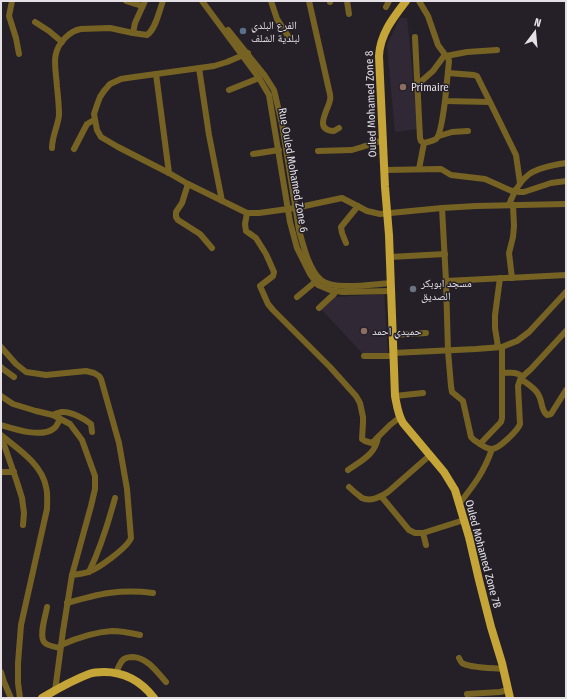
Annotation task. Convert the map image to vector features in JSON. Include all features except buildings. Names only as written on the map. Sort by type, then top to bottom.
[{"type":"main road","name":"Ouled Mohamed Zone 8","points":[[399,418],[395,396],[390,257],[379,50],[386,30],[406,1]]},
{"type":"main road","name":"Ouled Mohamed Zone 7B","points":[[399,418],[407,430],[444,472],[453,486],[464,520],[509,694]]},
{"type":"main road","points":[[42,698],[96,672],[116,673],[134,679],[154,698]]},
{"type":"street","points":[[12,1],[9,16],[19,54]]},
{"type":"street","points":[[126,1],[144,4],[134,23],[133,33]]},
{"type":"street","points":[[52,148],[52,141],[59,109],[54,67],[56,52],[62,42],[76,29],[81,28],[110,28],[147,35],[153,28],[163,1]]},
{"type":"street","name":"Rue Ouled Mohamed Zone 6","points":[[202,1],[265,76],[274,90],[282,124],[299,230],[303,246],[313,269],[320,279],[330,284],[343,286],[391,287]]},
{"type":"street","name":"Rue Ouled Mohamed Zone 6","points":[[207,1],[245,54],[271,100],[288,209],[297,248],[306,268],[315,282]]},
{"type":"street","points":[[271,1],[277,19],[288,36]]},
{"type":"street","points":[[309,1],[329,90],[330,100],[323,120],[323,125],[328,131],[334,132],[339,128]]},
{"type":"street","points":[[347,1],[349,14]]},
{"type":"street","points":[[420,1],[428,16],[438,45],[449,59],[442,123],[438,136]]},
{"type":"street","points":[[35,22],[62,42]]},
{"type":"street","points":[[415,37],[420,138],[424,144],[419,169]]},
{"type":"street","points":[[417,85],[433,71],[444,56],[467,52],[497,50]]},
{"type":"street","points":[[245,54],[214,66],[121,79],[110,84],[100,97],[95,110],[94,120],[96,130],[101,137],[118,147],[247,213],[259,213],[295,208],[342,198],[367,211],[388,214],[442,208],[566,204]]},
{"type":"street","points":[[199,68],[209,135],[222,201]]},
{"type":"street","points":[[448,73],[477,76],[516,155],[520,184]]},
{"type":"street","points":[[156,74],[169,173]]},
{"type":"street","points":[[229,90],[259,78]]},
{"type":"street","points":[[445,101],[490,102]]},
{"type":"street","points":[[74,149],[87,124],[94,120]]},
{"type":"street","points":[[424,144],[437,138],[438,136],[452,132],[468,131]]},
{"type":"street","points":[[318,151],[352,150],[384,140]]},
{"type":"street","points":[[253,154],[278,150]]},
{"type":"street","points":[[512,278],[509,253],[514,226],[511,205],[514,191],[526,176],[537,170],[550,166],[566,164]]},
{"type":"street","points":[[385,170],[442,169],[451,175],[485,179],[519,192],[524,192],[550,183],[566,182]]},
{"type":"street","points":[[188,184],[182,203],[176,212],[176,217],[178,220],[200,234],[212,248]]},
{"type":"street","points":[[346,243],[341,227],[358,206]]},
{"type":"street","points":[[442,208],[451,390],[463,401],[471,437],[474,440],[492,449],[496,448],[517,429],[520,425],[518,386],[522,378],[566,331]]},
{"type":"street","points":[[247,213],[245,224],[246,232],[256,238],[266,254],[274,273],[274,276],[260,286],[268,304],[330,367],[356,396],[360,403],[363,417],[362,439],[372,443],[399,418]]},
{"type":"street","points":[[390,257],[444,254]]},
{"type":"street","points":[[446,281],[566,275]]},
{"type":"street","points":[[480,444],[502,421],[503,414],[500,347],[495,328],[495,315],[500,278]]},
{"type":"street","points":[[297,297],[315,282],[335,291],[391,287]]},
{"type":"street","points":[[319,308],[334,294],[335,291]]},
{"type":"street","points":[[364,356],[500,347],[517,341],[529,332],[566,292]]},
{"type":"street","points":[[392,335],[426,334]]},
{"type":"street","points":[[1,347],[16,364],[26,372],[46,375],[89,371],[99,376],[100,379],[119,444],[128,489],[131,538],[122,549],[100,566],[89,572],[72,575]]},
{"type":"street","points":[[1,367],[14,377]]},
{"type":"street","points":[[502,373],[520,374],[538,394],[542,408],[547,415],[551,414],[566,390]]},
{"type":"street","points":[[395,396],[423,393]]},
{"type":"street","points":[[1,396],[13,404],[52,416],[70,424],[82,440],[95,476],[95,489],[92,506],[72,575],[55,691]]},
{"type":"street","points":[[52,416],[63,412],[74,415],[91,424],[92,432]]},
{"type":"street","points":[[1,425],[28,432],[43,432],[53,429],[60,419]]},
{"type":"street","points":[[1,436],[23,502],[23,525]]},
{"type":"street","points":[[1,436],[29,458],[39,470],[44,480],[47,492],[47,509],[21,626],[18,663],[20,698]]},
{"type":"street","points":[[348,470],[373,451],[378,437]]},
{"type":"street","points":[[459,504],[476,483],[484,470],[492,449]]},
{"type":"street","points":[[349,487],[364,498],[372,499],[381,496],[388,492],[429,456]]},
{"type":"street","points":[[1,472],[14,472]]},
{"type":"street","points":[[381,496],[409,530],[415,533],[422,533],[464,520]]},
{"type":"street","points":[[89,572],[103,537],[115,498]]},
{"type":"street","points":[[422,533],[426,545]]},
{"type":"street","points":[[67,603],[109,593],[138,591],[153,593]]},
{"type":"street","points":[[47,607],[42,633],[42,638],[46,643],[61,647],[72,640],[93,634],[112,631],[121,631],[140,635]]},
{"type":"street","points":[[116,673],[125,658],[139,658],[147,662],[166,682]]},
{"type":"street","points":[[459,658],[461,662],[465,664],[503,669]]},
{"type":"street","points":[[1,672],[11,698]]},
{"type":"street","points":[[467,694],[500,692],[509,694]]},
{"type":"shaded area","name":"Primaire","points":[[400,18],[407,18],[418,129],[395,132],[387,45]]},
{"type":"shaded area","name":"حميدي احمد","points":[[384,294],[388,354],[363,354],[321,309],[334,297]]},
{"type":"place","name":"الفرع البلدي لبلدية الشلف","points":[[243,31]]},
{"type":"place","name":"Primaire","points":[[403,87]]},
{"type":"place","name":"مسجد ابوبكر الصديق","points":[[413,289]]},
{"type":"place","name":"حميدي احمد","points":[[364,331]]}]
